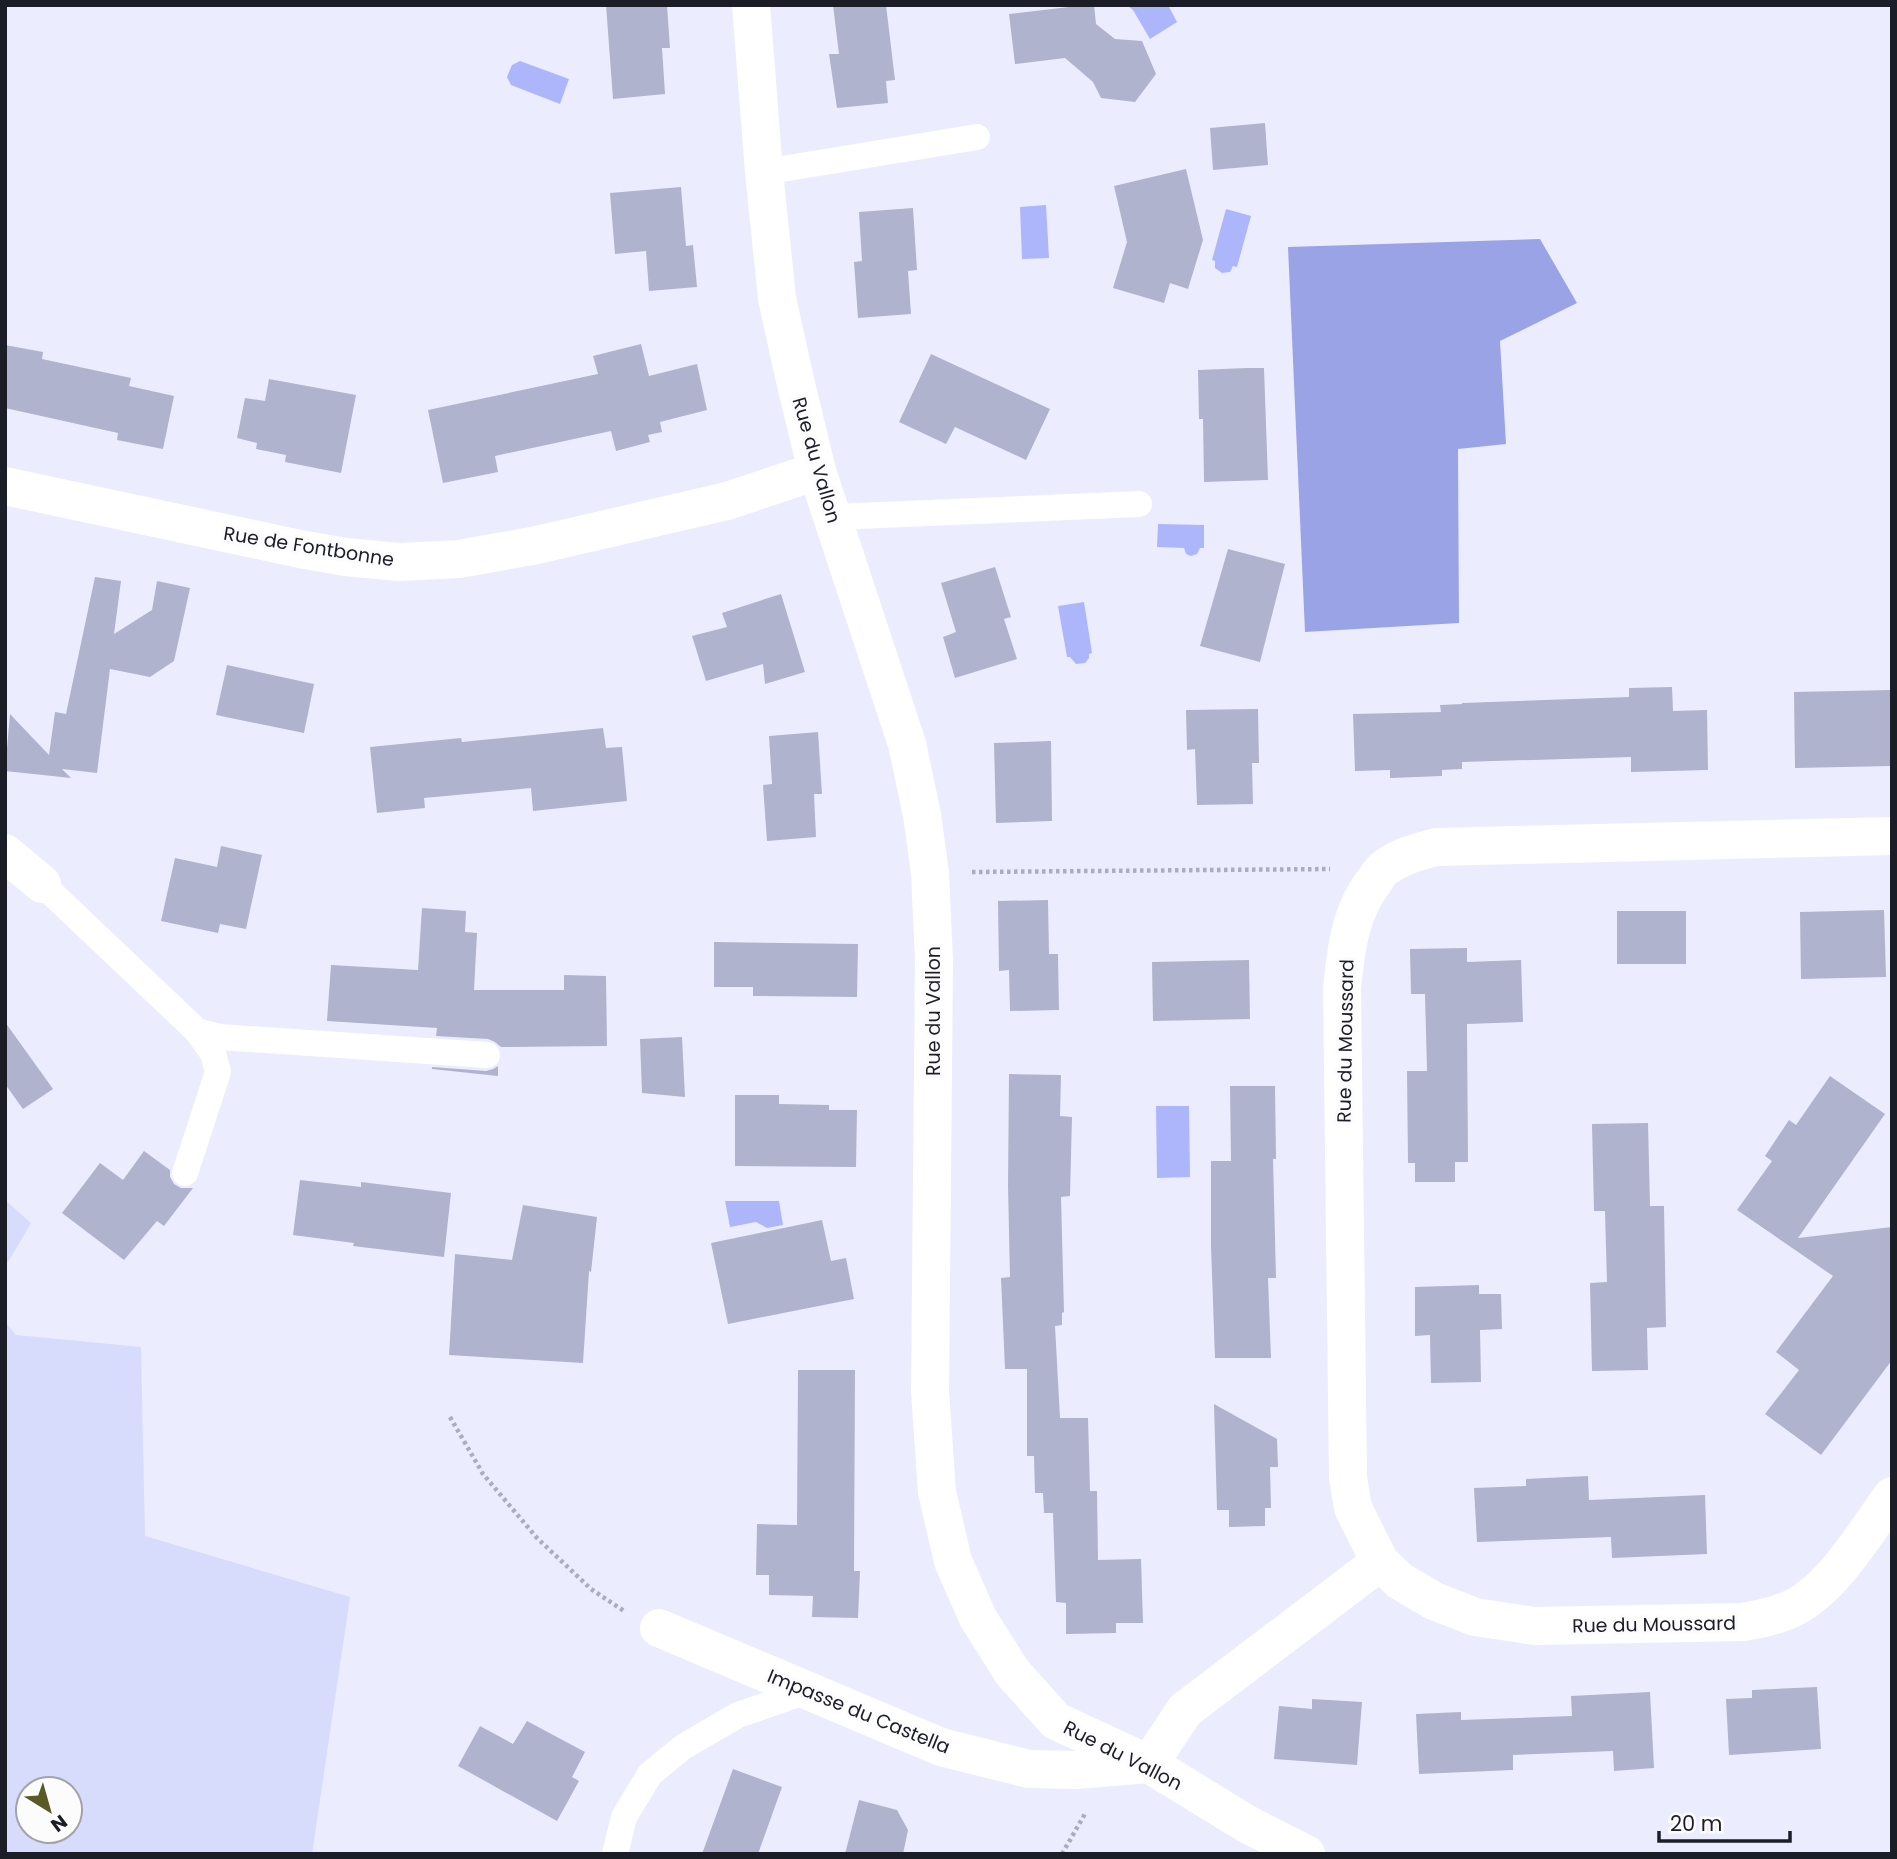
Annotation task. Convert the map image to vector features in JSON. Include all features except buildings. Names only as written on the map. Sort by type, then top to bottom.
[{"type":"street","name":"Rue du Vallon","points":[[751,5],[777,298],[793,376],[817,471],[907,744],[922,815],[930,873],[934,961],[930,1392],[937,1492],[953,1561],[978,1618],[1012,1672],[1056,1721],[1149,1765],[1247,1824],[1306,1854]]},
{"type":"street","name":"Rue de Fontbonne","points":[[5,486],[300,549],[399,562],[459,559],[537,545],[727,501],[817,471]]},
{"type":"street","name":"Rue du Moussard","points":[[1892,836],[1436,847],[1408,854],[1384,868],[1364,893],[1352,921],[1342,988],[1348,1478],[1353,1508],[1380,1562],[1400,1581],[1434,1601],[1475,1617],[1535,1626],[1743,1622],[1792,1609],[1810,1597],[1832,1578],[1892,1496]]},
{"type":"street","points":[[5,853],[42,884]]},
{"type":"street","points":[[1149,1765],[1185,1710],[1380,1562]]},
{"type":"street","name":"Impasse du Castella","points":[[659,1628],[941,1747],[1029,1769],[1075,1770],[1149,1765]]},
{"type":"lane","points":[[764,172],[977,137]]},
{"type":"lane","points":[[833,517],[1139,504]]},
{"type":"lane","points":[[42,884],[197,1031],[214,1052],[218,1072],[185,1173]]},
{"type":"lane","points":[[197,1031],[220,1037],[487,1055]]},
{"type":"lane","points":[[615,1854],[624,1817],[650,1774],[683,1747],[738,1715],[807,1691]]},
{"type":"path","points":[[930,873],[1384,868]]},
{"type":"path","points":[[450,1417],[483,1474],[537,1538],[591,1589],[636,1619],[659,1628]]},
{"type":"shaded area","points":[[1127,5],[1168,5],[1177,22],[1150,39],[1133,10]]},
{"type":"shaded area","points":[[520,61],[569,79],[560,104],[511,85],[507,77],[512,65]]},
{"type":"shaded area","points":[[1046,205],[1049,258],[1022,259],[1020,207]]},
{"type":"shaded area","points":[[1226,209],[1251,216],[1237,267],[1233,266],[1230,272],[1222,273],[1215,268],[1215,261],[1212,260]]},
{"type":"shaded area","points":[[1540,239],[1577,303],[1500,341],[1506,444],[1458,449],[1459,623],[1305,632],[1288,247]]},
{"type":"shaded area","points":[[1158,524],[1204,525],[1204,548],[1191,556],[1186,554],[1184,548],[1157,547]]},
{"type":"shaded area","points":[[1084,602],[1092,653],[1085,663],[1076,664],[1067,657],[1058,606]]},
{"type":"shaded area","points":[[1156,1106],[1189,1106],[1190,1177],[1157,1178]]},
{"type":"shaded area","points":[[5,1200],[31,1223],[5,1267]]},
{"type":"shaded area","points":[[725,1201],[779,1201],[783,1225],[767,1228],[756,1222],[730,1227]]},
{"type":"shaded area","points":[[5,1322],[16,1335],[141,1347],[145,1536],[350,1597],[312,1854],[5,1854]]}]
